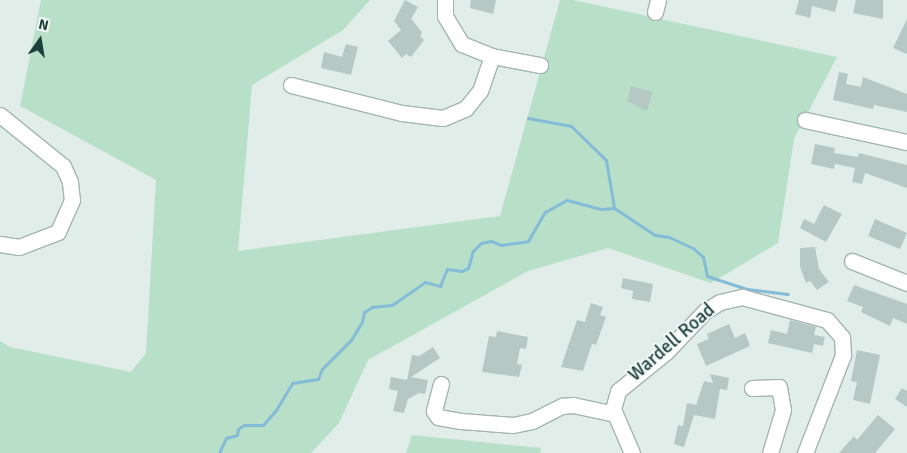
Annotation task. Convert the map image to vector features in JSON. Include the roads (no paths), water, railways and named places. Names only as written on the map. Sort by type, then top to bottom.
[{"type":"street","points":[[445,0],[444,16],[462,44],[492,56],[540,65]]},
{"type":"street","points":[[290,85],[402,113],[444,118],[466,108],[480,91],[492,56]]},
{"type":"street","points":[[0,116],[62,166],[70,182],[72,200],[58,232],[19,247],[0,244]]},
{"type":"street","points":[[805,120],[907,142]]},
{"type":"street","points":[[852,261],[907,283]]},
{"type":"street","name":"Wardell Road","points":[[615,414],[614,400],[618,390],[666,352],[705,311],[720,302],[742,297],[775,304],[827,320],[842,337],[843,355],[805,453]]},
{"type":"street","points":[[441,384],[434,410],[438,417],[461,421],[513,425],[532,420],[562,406],[573,405],[615,414],[632,453]]},
{"type":"street","points":[[752,388],[779,387],[783,410],[770,453]]},
{"type":"waterway","points":[[528,118],[571,126],[606,160],[614,208]]},
{"type":"waterway","points":[[219,453],[226,438],[237,435],[238,429],[244,425],[263,425],[276,410],[292,383],[318,379],[322,369],[351,340],[362,322],[364,312],[372,307],[392,305],[425,282],[440,286],[447,269],[462,271],[468,268],[473,251],[481,243],[491,241],[501,245],[528,241],[545,212],[567,200],[601,209],[614,208],[655,235],[669,237],[693,248],[703,257],[707,276],[747,289],[788,294]]}]
